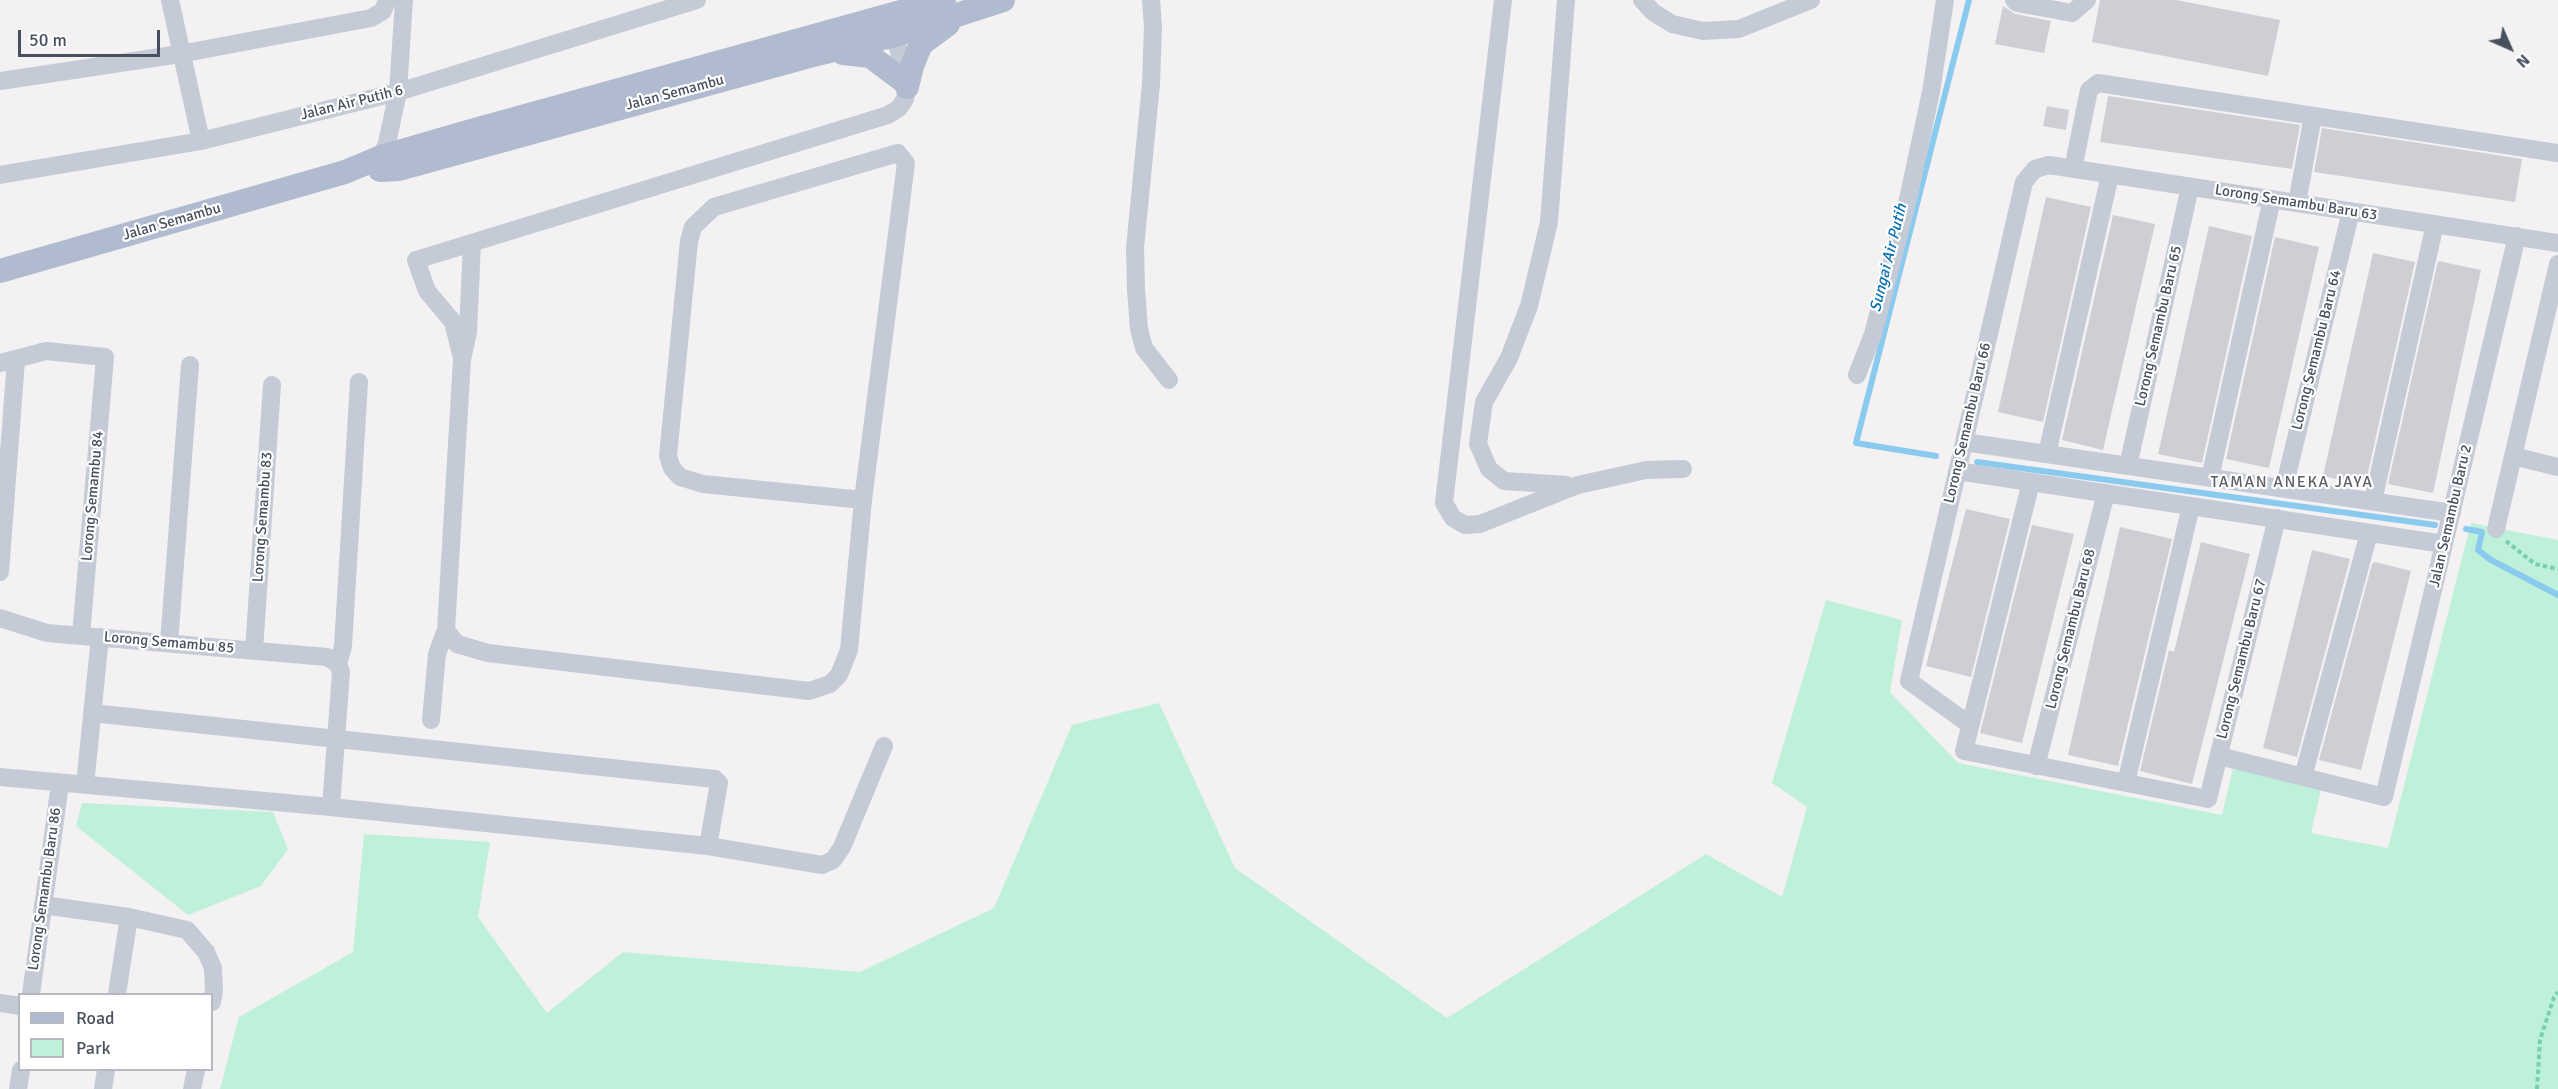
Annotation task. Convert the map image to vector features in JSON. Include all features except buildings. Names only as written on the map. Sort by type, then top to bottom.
[{"type":"main road","name":"Jalan Semambu","points":[[0,271],[345,172],[381,157],[944,0]]},
{"type":"main road","name":"Jalan Semambu","points":[[345,172],[399,169],[817,54],[895,35],[1003,0]]},
{"type":"main road","points":[[872,20],[895,35],[911,9]]},
{"type":"main road","points":[[817,54],[857,52],[870,56],[907,85],[921,45],[929,36],[973,9]]},
{"type":"street","points":[[170,0],[180,54],[201,141]]},
{"type":"street","points":[[0,81],[180,54],[371,18],[383,10],[387,0]]},
{"type":"street","points":[[381,157],[387,143],[398,92],[404,0]]},
{"type":"street","name":"Jalan Air Putih 6","points":[[0,175],[201,141],[398,92],[663,5],[697,0]]},
{"type":"street","points":[[1151,0],[1154,27],[1135,248],[1136,290],[1139,329],[1144,348],[1169,380]]},
{"type":"street","points":[[1503,0],[1444,503],[1453,518],[1465,525],[1480,524],[1578,484],[1646,470],[1683,468]]},
{"type":"street","points":[[1566,0],[1549,222],[1529,306],[1509,358],[1484,402],[1478,444],[1489,469],[1504,481],[1578,484]]},
{"type":"street","points":[[1642,0],[1653,12],[1672,24],[1703,30],[1739,29],[1811,0]]},
{"type":"street","points":[[1857,375],[1873,334],[1909,195],[1935,69],[1945,0]]},
{"type":"street","points":[[2014,0],[2017,3],[2072,13],[2087,0]]},
{"type":"street","points":[[462,359],[453,322],[428,291],[416,260],[888,116],[899,108],[905,99],[907,85],[895,35]]},
{"type":"street","points":[[2073,169],[2089,90],[2098,83],[2558,153]]},
{"type":"street","points":[[2297,203],[2313,116]]},
{"type":"street","points":[[446,630],[457,644],[488,653],[809,692],[820,689],[839,675],[849,650],[863,500],[906,163],[898,153],[889,153],[714,207],[693,227],[668,456],[672,468],[680,477],[702,484],[863,500]]},
{"type":"street","name":"Lorong Semambu Baru 63","points":[[2035,169],[2049,165],[2558,243]]},
{"type":"street","name":"Lorong Semambu Baru 66","points":[[1971,725],[1909,681],[2024,182],[2035,169]]},
{"type":"street","points":[[2047,454],[2110,175]]},
{"type":"street","name":"Lorong Semambu Baru 65","points":[[2128,466],[2190,187]]},
{"type":"street","points":[[2210,478],[2272,199]]},
{"type":"street","name":"Lorong Semambu Baru 64","points":[[2284,488],[2351,211]]},
{"type":"street","points":[[2373,501],[2435,224]]},
{"type":"street","name":"Jalan Semambu Baru 2","points":[[2303,777],[2384,797],[2517,236]]},
{"type":"street","points":[[431,720],[437,654],[446,630],[462,359],[468,332],[472,243]]},
{"type":"street","points":[[2496,529],[2558,264]]},
{"type":"street","name":"Lorong Semambu 84","points":[[8,361],[46,351],[105,357],[91,636],[92,714],[85,785]]},
{"type":"street","points":[[0,572],[8,361]]},
{"type":"street","points":[[170,643],[190,365]]},
{"type":"street","points":[[331,807],[341,672],[338,664],[343,646],[359,382]]},
{"type":"street","name":"Lorong Semambu 83","points":[[254,650],[272,384]]},
{"type":"street","points":[[1964,442],[2452,513]]},
{"type":"street","points":[[2513,456],[2558,467]]},
{"type":"street","points":[[1958,471],[2444,544]]},
{"type":"street","points":[[2031,482],[1964,751],[2126,783],[2191,506]]},
{"type":"street","name":"Lorong Semambu Baru 68","points":[[2036,766],[2106,493]]},
{"type":"street","name":"Lorong Semambu Baru 67","points":[[2126,783],[2208,800],[2277,518]]},
{"type":"street","points":[[2219,756],[2303,777],[2369,533]]},
{"type":"street","name":"Lorong Semambu 85","points":[[0,618],[47,633],[327,657],[338,664]]},
{"type":"street","points":[[92,714],[714,779],[719,783],[708,846]]},
{"type":"street","points":[[2,772],[60,784],[331,807],[708,846],[822,866],[833,860],[842,848],[884,746]]},
{"type":"street","name":"Lorong Semambu Baru 86","points":[[30,993],[60,784]]},
{"type":"street","points":[[43,905],[129,917],[187,930],[198,940],[213,968],[213,996]]},
{"type":"street","points":[[117,993],[129,917]]},
{"type":"street","points":[[0,1003],[18,1006]]},
{"type":"street","points":[[18,1089],[21,1071]]},
{"type":"street","points":[[103,1089],[106,1071]]},
{"type":"street","points":[[192,1089],[196,1071]]},
{"type":"path","points":[[2496,529],[2510,547],[2535,564],[2558,569]]},
{"type":"path","points":[[2537,1089],[2540,1040],[2554,997],[2558,992]]},
{"type":"green space","points":[[2471,523],[2558,540],[2558,1089],[220,1089],[239,1017],[353,952],[364,834],[490,842],[478,917],[547,1013],[623,952],[860,972],[994,908],[1072,725],[1159,703],[1235,868],[1447,1018],[1706,854],[1782,897],[1807,807],[1772,783],[1826,600],[1902,620],[1890,692],[1958,763],[2222,815],[2233,768],[2321,790],[2311,833],[2388,848]]},
{"type":"green space","points":[[82,803],[273,812],[288,849],[261,886],[188,915],[76,826]]},
{"type":"waterway","name":"Sungai Air Putih","points":[[1936,456],[1856,443],[1969,0]]},
{"type":"waterway","name":"Sungai Air Putih","points":[[1977,462],[2435,525]]},
{"type":"waterway","name":"Sungai Air Putih","points":[[2466,529],[2482,532],[2478,550],[2491,560],[2558,595]]},
{"type":"district","name":"TAMAN ANEKA JAYA","points":[[2292,483]]}]
